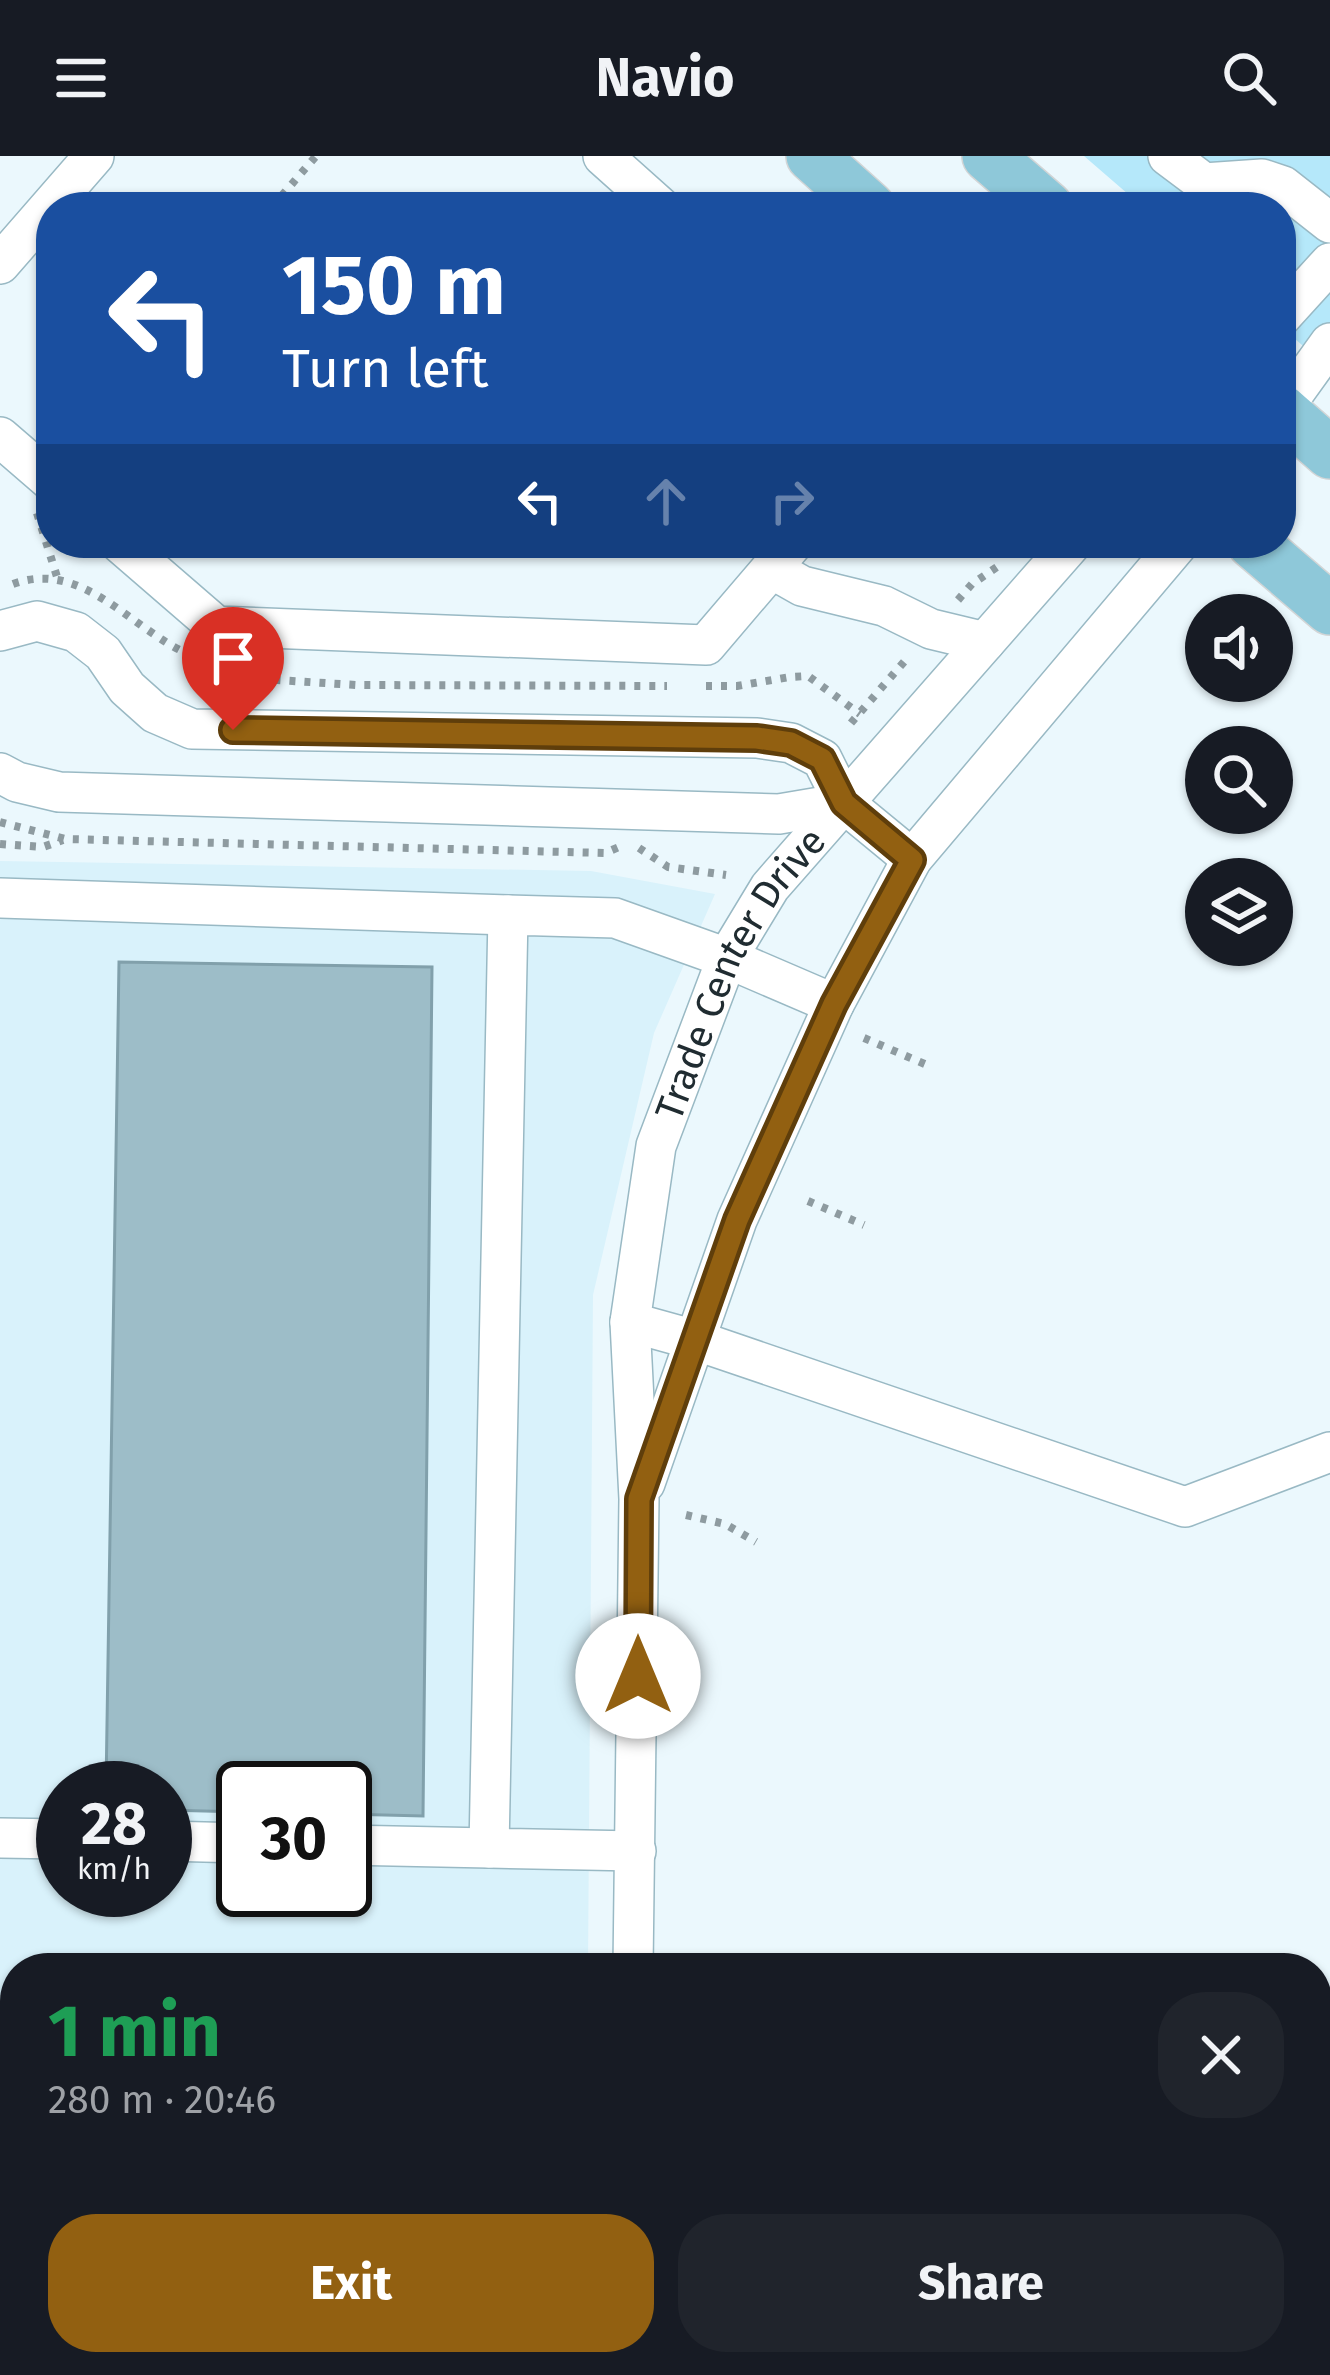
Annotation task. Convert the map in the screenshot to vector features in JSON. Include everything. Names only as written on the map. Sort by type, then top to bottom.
[{"type":"main road","points":[[812,156],[852,192]]},
{"type":"main road","points":[[988,156],[1030,192]]},
{"type":"main road","points":[[1296,423],[1330,453]]},
{"type":"main road","points":[[1270,558],[1330,609]]},
{"type":"street","points":[[63,192],[94,156]]},
{"type":"street","points":[[603,156],[643,192]]},
{"type":"street","points":[[1168,156],[1204,183],[1262,179],[1291,192]]},
{"type":"street","points":[[1296,196],[1330,223]]},
{"type":"street","points":[[0,264],[36,223]]},
{"type":"street","points":[[1296,300],[1330,263]]},
{"type":"street","points":[[1296,389],[1330,343]]},
{"type":"street","points":[[0,437],[36,484]]},
{"type":"street","points":[[137,558],[216,626],[706,645],[781,558]]},
{"type":"street","points":[[784,558],[802,586],[884,606],[932,629],[986,642]]},
{"type":"street","name":"Trade Center Drive","points":[[633,1953],[639,1499],[630,1322],[656,1146],[727,958],[770,887],[1059,558]]},
{"type":"street","name":"Trade Center Drive","points":[[639,1499],[737,1220],[834,1004],[912,860],[1166,558]]},
{"type":"street","points":[[0,631],[37,621],[76,632],[104,653],[127,688],[155,713],[192,729],[757,738],[791,743],[822,759],[844,803],[912,860]]},
{"type":"street","points":[[0,773],[59,793],[779,814],[844,803]]},
{"type":"street","points":[[0,898],[615,918],[727,958],[834,1004]]},
{"type":"street","points":[[489,1847],[508,915]]},
{"type":"street","points":[[630,1322],[1185,1507],[1330,1452]]},
{"type":"street","points":[[0,1838],[36,1839]]},
{"type":"street","points":[[372,1845],[636,1851]]},
{"type":"path","points":[[285,192],[316,156]]},
{"type":"path","points":[[54,558],[58,580]]},
{"type":"path","points":[[0,822],[65,839],[605,854],[622,845],[636,847],[668,867],[726,875]]},
{"type":"path","points":[[0,844],[43,847],[65,839]]},
{"type":"path","points":[[864,1038],[927,1065]]},
{"type":"path","points":[[808,1201],[863,1226]]},
{"type":"path","points":[[686,1515],[725,1524],[756,1542]]},
{"type":"shaded area","points":[[1084,156],[1330,156],[1330,369],[1296,340],[1296,192],[1126,192]]},
{"type":"shaded area","points":[[0,861],[591,871],[715,894],[654,1033],[593,1295],[588,1953],[0,1953]]},
{"type":"building","points":[[119,962],[432,967],[423,1816],[372,1815],[372,1761],[216,1761],[216,1811],[192,1811],[192,1761],[106,1761]]},
{"type":"route","points":[[233,730],[757,738],[791,743],[822,759],[844,803],[912,860],[834,1004],[737,1220],[639,1499],[638,1676]]}]
